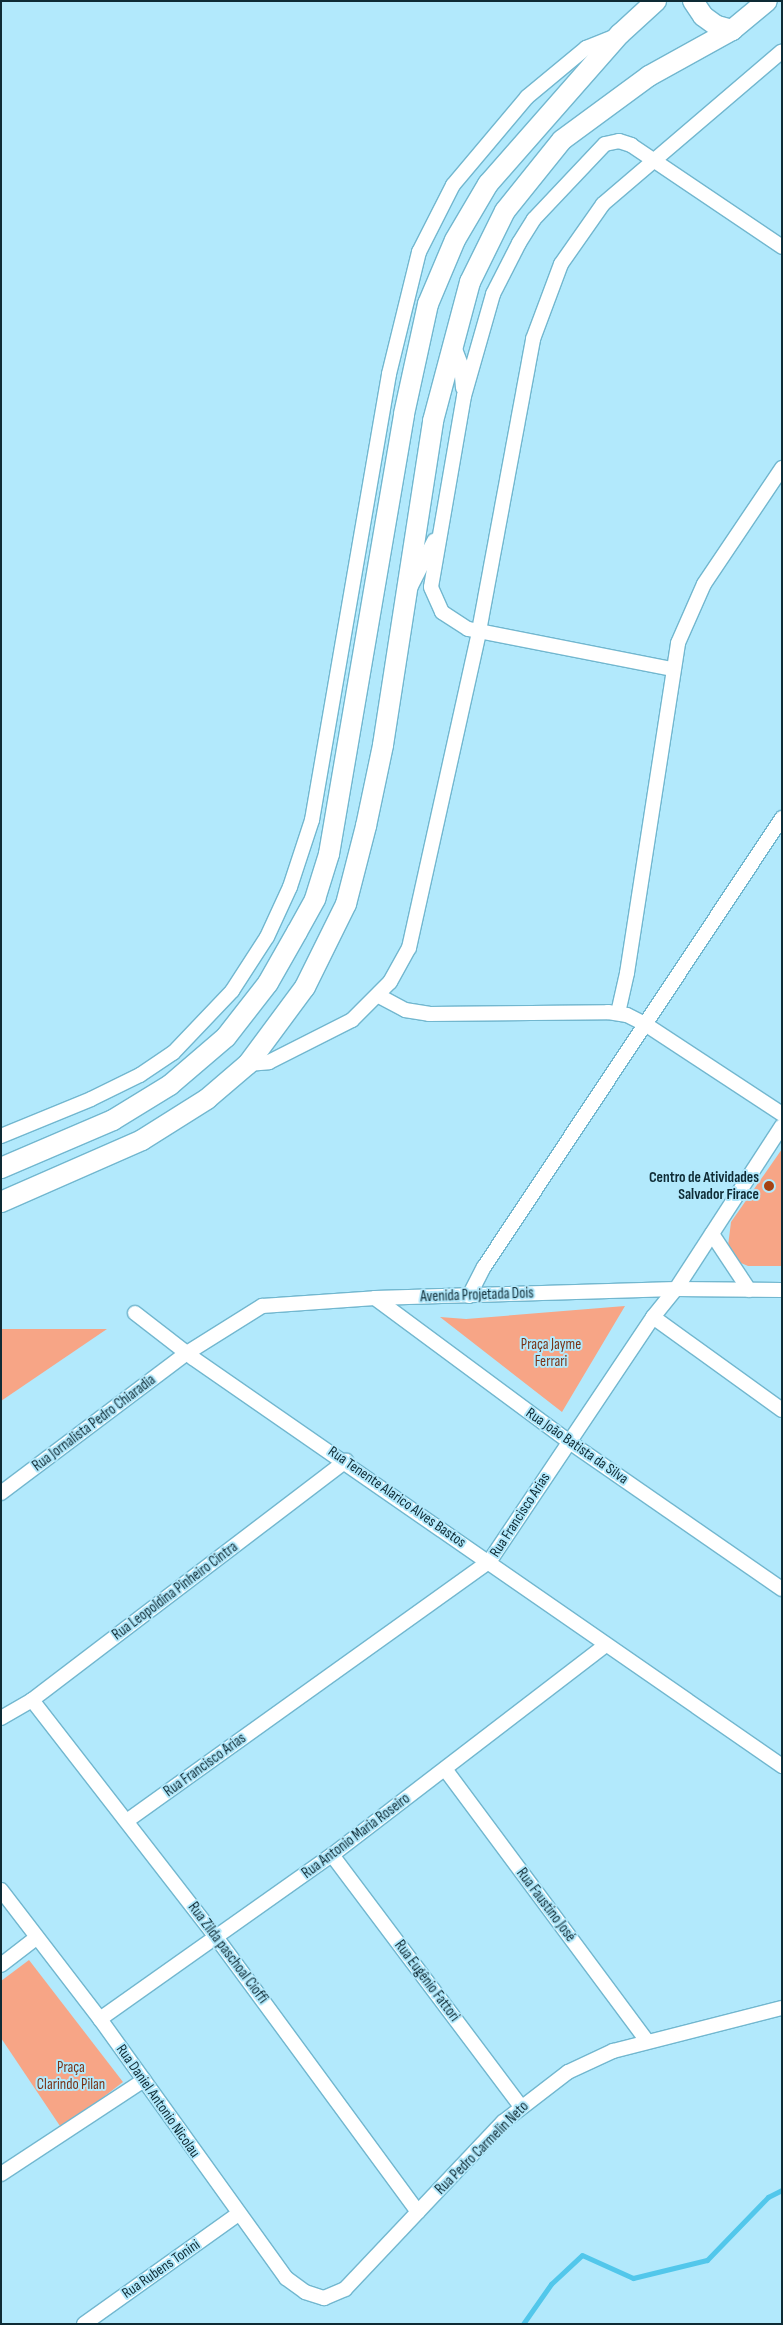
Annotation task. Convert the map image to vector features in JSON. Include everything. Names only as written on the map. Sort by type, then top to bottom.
[{"type":"main road","points":[[1,1168],[113,1120],[170,1085],[226,1036],[268,983],[297,932],[315,899],[329,854],[404,414],[428,304],[454,240],[488,184],[620,34],[656,1]]},
{"type":"main road","points":[[693,1],[703,16],[717,26],[732,30]]},
{"type":"main road","points":[[1,1202],[142,1140],[207,1100],[248,1064],[304,987],[346,904],[383,745],[409,589],[433,421],[470,282],[505,211],[562,140],[648,76],[732,30],[767,1]]},
{"type":"street","points":[[1,1136],[91,1099],[140,1075],[173,1053],[232,991],[267,937],[290,887],[312,820],[389,374],[419,252],[453,185],[527,97],[586,48],[620,34]]},
{"type":"street","points":[[248,1064],[270,1062],[352,1020],[379,996],[401,966],[415,930],[479,631],[540,313],[560,264],[587,223],[603,204],[782,51]]},
{"type":"street","points":[[672,670],[479,631],[449,619],[433,596],[431,587],[464,396],[493,294],[505,267],[534,219],[605,144],[625,142],[655,160],[782,247]]},
{"type":"street","points":[[453,344],[461,365],[464,396]]},
{"type":"street","points":[[618,1013],[627,973],[672,670],[684,626],[700,592],[782,468]]},
{"type":"street","points":[[409,589],[443,522]]},
{"type":"street","points":[[469,1296],[484,1267],[782,818]]},
{"type":"street","points":[[379,996],[405,1010],[429,1014],[618,1013],[645,1024],[782,1114]]},
{"type":"street","name":"Rua Francisco Arias","points":[[128,1820],[489,1562],[653,1316],[676,1289],[782,1126]]},
{"type":"street","points":[[712,1234],[749,1290]]},
{"type":"street","name":"Avenida Projetada Dois","points":[[187,1353],[262,1306],[375,1298],[676,1289],[782,1290]]},
{"type":"street","name":"Rua João Batista da Silva","points":[[375,1298],[568,1441],[782,1589]]},
{"type":"street","name":"Rua Tenente Alarico Alves Bastos","points":[[136,1313],[187,1353],[782,1766]]},
{"type":"street","points":[[653,1316],[782,1410]]},
{"type":"street","name":"Rua Jornalista Pedro Chiaradia","points":[[1,1493],[187,1353]]},
{"type":"street","name":"Rua Leopoldina Pinheiro Cintra","points":[[1,1718],[32,1700],[346,1462]]},
{"type":"street","name":"Rua Antonio Maria Roseiro","points":[[100,2019],[332,1855],[606,1645]]},
{"type":"street","name":"Rua Zilda paschoal Cioffi","points":[[32,1700],[128,1820],[418,2212]]},
{"type":"street","name":"Rua Faustino José","points":[[445,1769],[647,2041]]},
{"type":"street","name":"Rua Eugênio Fattori","points":[[332,1855],[521,2107]]},
{"type":"street","name":"Rua Daniel Antonio Nicolau","points":[[1,1890],[100,2019],[238,2214],[286,2278],[304,2292],[324,2298]]},
{"type":"street","points":[[1,1965],[36,1938]]},
{"type":"street","name":"Rua Pedro Carmelin Neto","points":[[324,2298],[345,2289],[521,2107],[568,2072],[613,2051],[782,2008]]},
{"type":"street","points":[[1,2174],[144,2080]]},
{"type":"street","name":"Rua Rubens Tonini","points":[[84,2324],[238,2214]]},
{"type":"green space","name":"Centro de Atividades Salvador Firace","points":[[782,1149],[782,1266],[748,1266],[734,1260],[728,1246],[731,1222]]},
{"type":"green space","name":"Praça Jayme Ferrari","points":[[625,1306],[562,1412],[440,1317],[466,1319]]},
{"type":"green space","points":[[1,1329],[107,1329],[1,1401]]},
{"type":"green space","name":"Praça Clarindo Pilan","points":[[29,1960],[123,2082],[62,2129],[1,2038],[1,1981]]},
{"type":"waterway","points":[[523,2324],[551,2284],[582,2255],[633,2278],[707,2260],[768,2197],[782,2190]]},
{"type":"place","name":"Centro de Atividades Salvador Firace","points":[[769,1186]]}]
